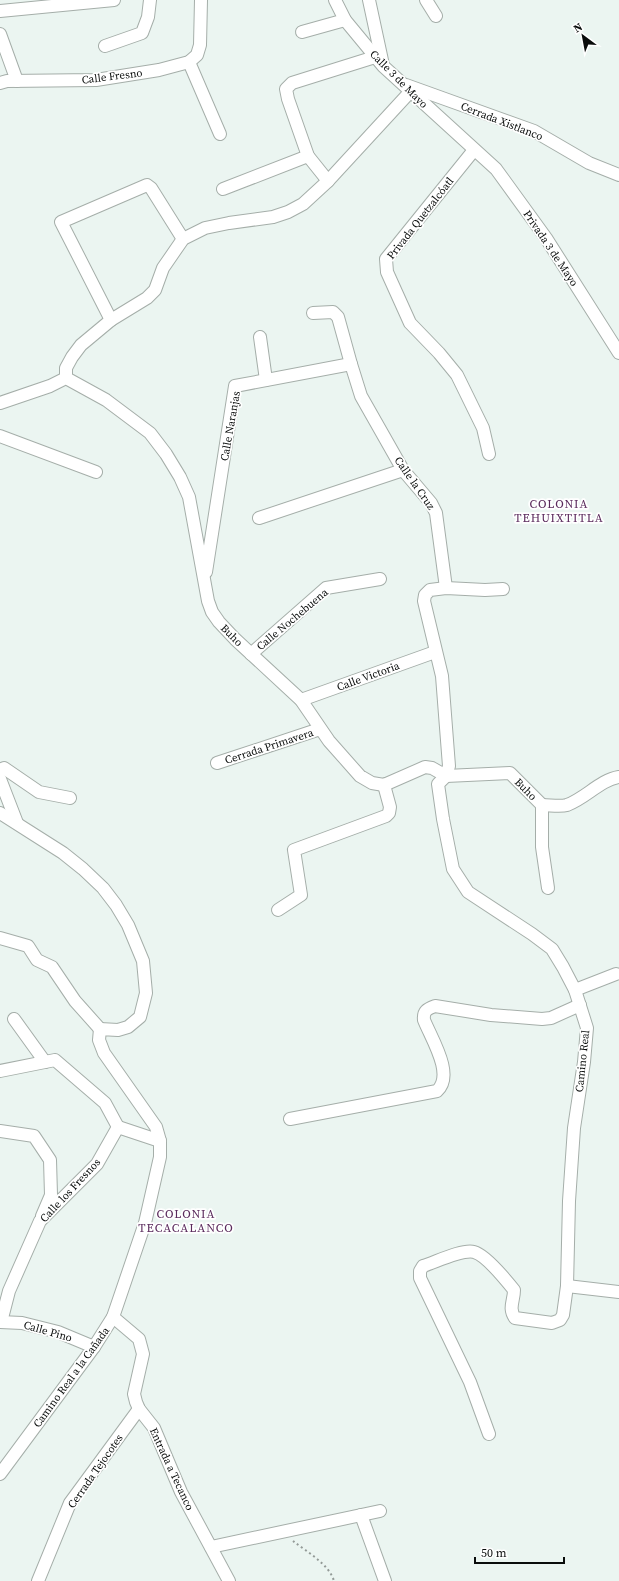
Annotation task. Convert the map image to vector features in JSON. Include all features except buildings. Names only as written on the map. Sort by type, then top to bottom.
[{"type":"street","points":[[0,11],[114,0]]},
{"type":"street","points":[[105,46],[142,33],[148,17],[150,0]]},
{"type":"street","points":[[201,0],[200,45],[197,55],[190,62],[220,134]]},
{"type":"street","name":"Calle 3 de Mayo","points":[[334,0],[345,20],[379,62],[474,150]]},
{"type":"street","points":[[328,181],[308,156],[288,99],[286,89],[292,83],[379,62],[369,0]]},
{"type":"street","points":[[426,0],[436,16]]},
{"type":"street","points":[[302,32],[345,20]]},
{"type":"street","points":[[0,34],[17,81]]},
{"type":"street","name":"Calle Fresno","points":[[0,83],[7,81],[96,80],[159,70],[190,62]]},
{"type":"street","points":[[0,403],[50,386],[66,378],[66,368],[81,344],[111,320],[147,298],[155,290],[163,268],[182,239],[205,228],[273,217],[288,212],[303,204],[328,181],[407,88]]},
{"type":"street","name":"Cerrada Xistlanco","points":[[407,88],[534,131],[589,163],[619,175]]},
{"type":"street","name":"Privada 3 de Mayo","points":[[474,150],[496,169],[546,238],[619,352]]},
{"type":"street","name":"Privada Quetzalcóatl","points":[[474,150],[386,259],[387,272],[410,323],[457,374],[483,428],[489,454]]},
{"type":"street","points":[[223,189],[308,156]]},
{"type":"street","points":[[111,320],[62,222],[147,185],[151,188],[182,239]]},
{"type":"street","name":"Calle la Cruz","points":[[313,313],[334,312],[338,317],[361,396],[403,470],[431,503],[436,513],[446,588]]},
{"type":"street","points":[[260,337],[266,380]]},
{"type":"street","name":"Calle Naranjas","points":[[205,581],[235,386],[351,364]]},
{"type":"street","name":"Buho","points":[[66,378],[106,400],[150,433],[166,454],[180,477],[189,497],[208,601],[215,617],[235,639],[301,700],[329,741],[360,776],[372,783],[384,785],[425,767],[432,768],[446,776],[510,773],[542,806]]},
{"type":"street","points":[[0,436],[96,472]]},
{"type":"street","points":[[259,518],[403,470]]},
{"type":"street","name":"Calle Nochebuena","points":[[251,654],[326,588],[380,579]]},
{"type":"street","points":[[446,776],[449,766],[442,676],[435,652],[424,601],[425,595],[430,590],[446,588],[485,590],[503,589]]},
{"type":"street","name":"Calle Victoria","points":[[301,700],[435,652]]},
{"type":"street","name":"Cerrada Primavera","points":[[217,763],[320,729]]},
{"type":"street","points":[[0,770],[4,768],[38,792],[70,798]]},
{"type":"street","name":"Camino Real","points":[[446,776],[438,784],[453,869],[468,892],[552,949],[575,990],[587,1028],[584,1062],[574,1128],[569,1201],[566,1286],[563,1315],[560,1320],[552,1323],[515,1318],[512,1314],[511,1307],[514,1290],[481,1255],[473,1252],[465,1252],[424,1266],[420,1271],[420,1278],[470,1382],[489,1434]]},
{"type":"street","points":[[548,888],[542,847],[542,806],[566,806],[586,795],[610,778],[619,777]]},
{"type":"street","points":[[0,779],[17,823]]},
{"type":"street","points":[[278,910],[301,895],[294,850],[386,816],[389,813],[390,807],[384,785]]},
{"type":"street","points":[[0,813],[63,853],[103,888],[116,905],[128,925],[142,961],[146,993],[140,1017],[128,1027],[118,1030],[100,1029],[75,1001],[60,981],[52,967],[37,960],[28,946],[0,938]]},
{"type":"street","points":[[575,990],[616,974]]},
{"type":"street","points":[[290,1119],[438,1091],[442,1086],[444,1079],[444,1066],[424,1020],[423,1014],[427,1009],[435,1006],[491,1016],[542,1019],[551,1018],[580,1005]]},
{"type":"street","points":[[14,1018],[45,1062]]},
{"type":"street","name":"Camino Real a la Cañada","points":[[0,1474],[94,1347],[113,1318],[144,1223],[160,1157],[160,1141],[156,1127],[104,1054],[99,1040],[100,1029]]},
{"type":"street","points":[[0,1071],[54,1060],[105,1103],[118,1127],[160,1141]]},
{"type":"street","name":"Calle los Fresnos","points":[[0,1322],[5,1289],[40,1221],[97,1164],[118,1127]]},
{"type":"street","points":[[0,1131],[34,1136],[50,1160],[51,1194],[40,1221]]},
{"type":"street","points":[[566,1286],[619,1292]]},
{"type":"street","name":"Entrada a Tecanco","points":[[113,1318],[139,1339],[143,1354],[134,1394],[139,1409],[154,1428],[181,1492],[229,1581]]},
{"type":"street","name":"Calle Pino","points":[[0,1322],[22,1323],[58,1332],[94,1347]]},
{"type":"street","name":"Cerrada Tejocotes","points":[[38,1581],[70,1503],[139,1409]]},
{"type":"street","points":[[211,1547],[380,1511]]},
{"type":"street","points":[[361,1515],[385,1581]]},
{"type":"path","points":[[281,1532],[319,1561],[332,1573],[334,1581]]},
{"type":"district","name":"COLONIA TEHUIXTITLA","points":[[559,511]]},
{"type":"district","name":"COLONIA TECACALANCO","points":[[186,1221]]}]
